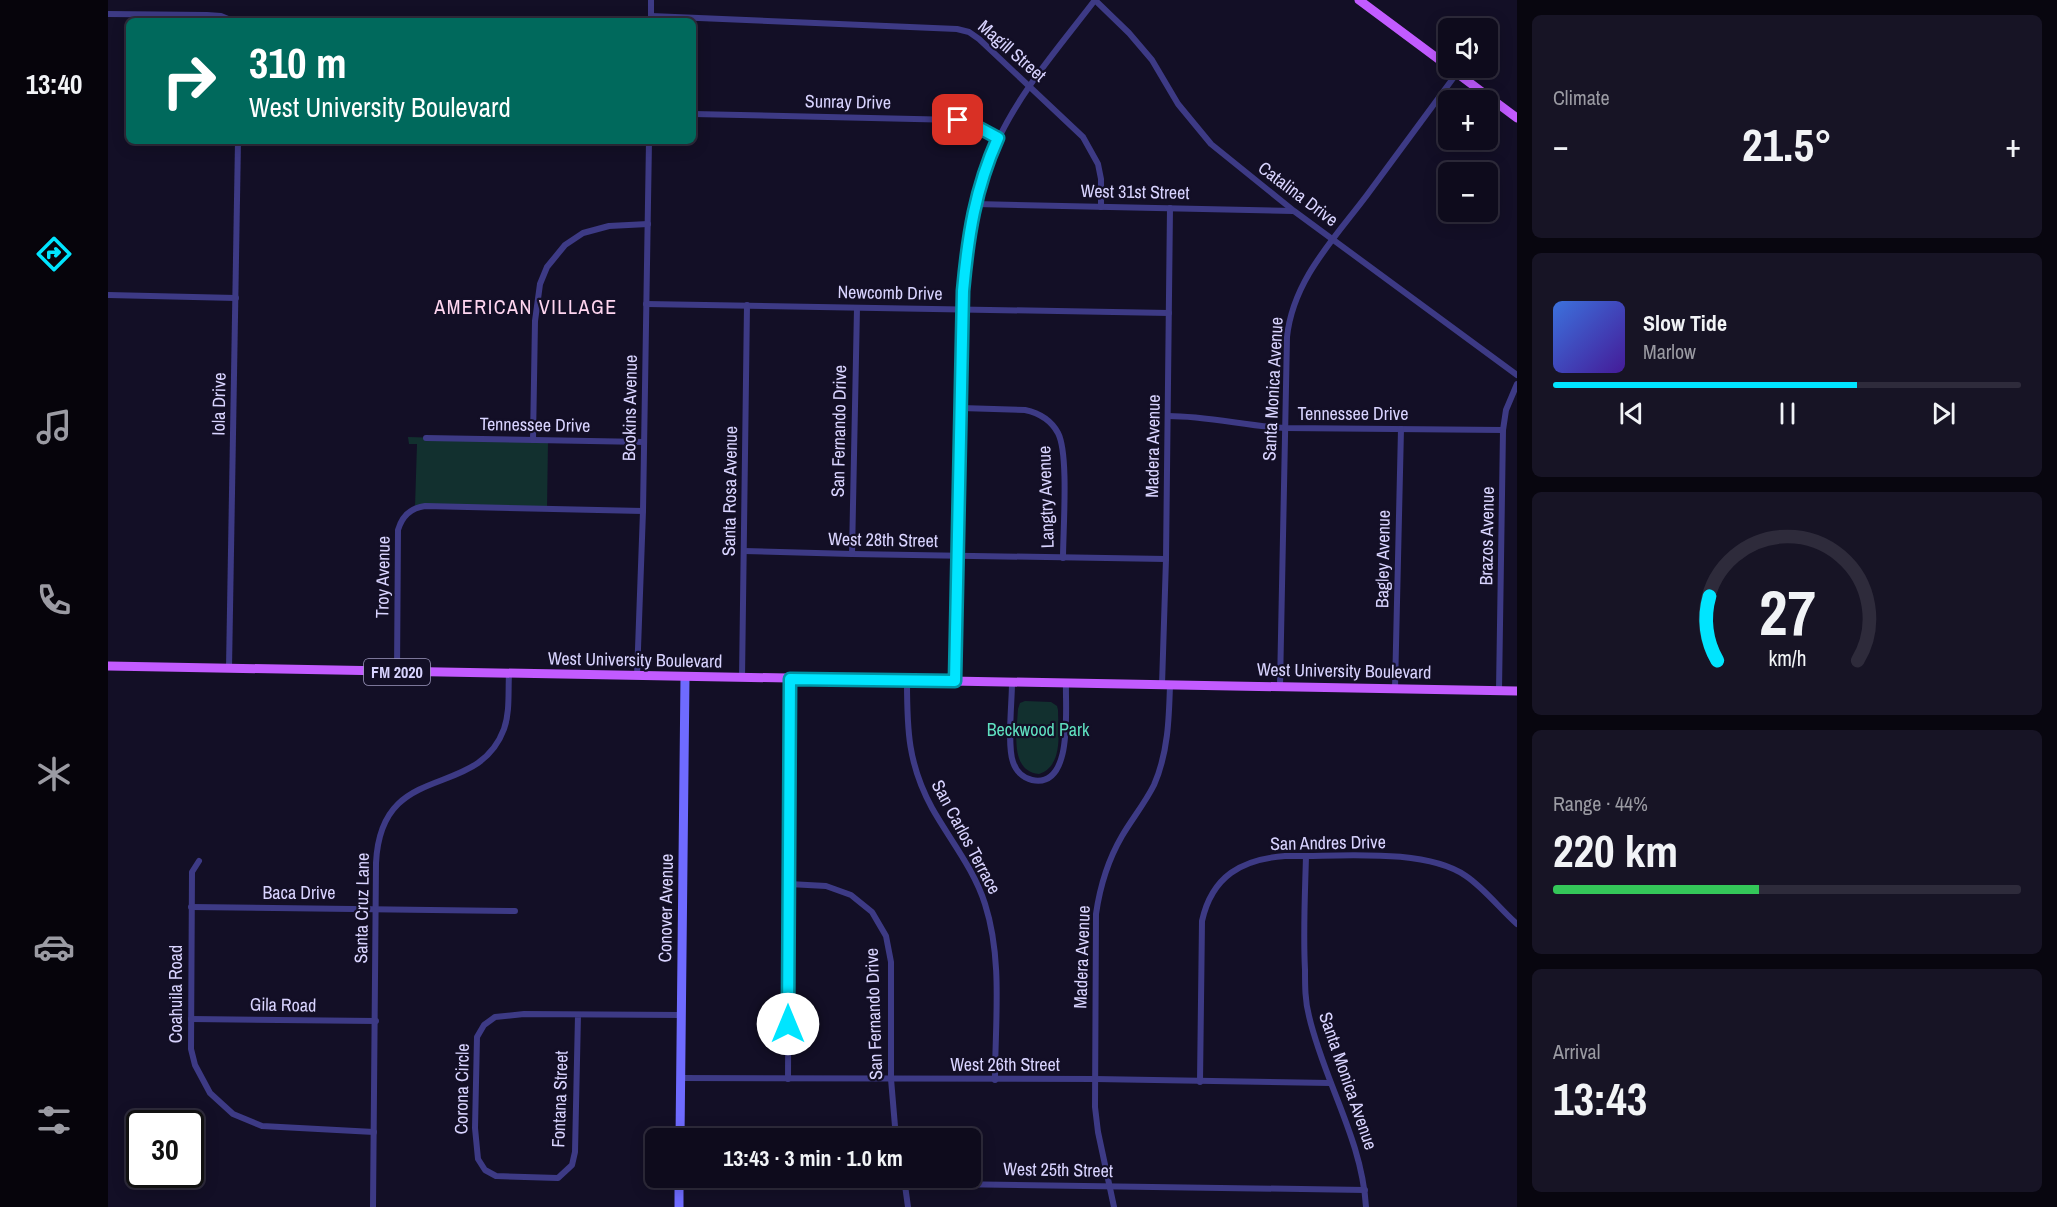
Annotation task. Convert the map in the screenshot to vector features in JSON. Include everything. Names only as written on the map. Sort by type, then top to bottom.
[{"type":"main road","points":[[1359,0],[1438,59]]},
{"type":"main road","points":[[1464,78],[1517,118]]},
{"type":"main road","name":"West University Boulevard","points":[[108,666],[1517,691]]},
{"type":"street","points":[[651,0],[651,18]]},
{"type":"street","points":[[955,681],[963,309],[969,230],[975,204],[998,138],[1030,86],[1095,0]]},
{"type":"street","name":"Catalina Drive","points":[[1095,0],[1129,33],[1152,60],[1178,104],[1211,144],[1294,211],[1517,375]]},
{"type":"street","points":[[108,14],[207,15],[225,18]]},
{"type":"street","name":"Magill Street","points":[[696,21],[963,30],[979,39],[1077,130],[1092,150],[1101,179],[1101,207]]},
{"type":"street","name":"Santa Monica Avenue","points":[[1280,686],[1289,320],[1302,286],[1323,252],[1334,240],[1446,78]]},
{"type":"street","name":"Sunray Drive","points":[[696,114],[949,119],[972,124],[998,138]]},
{"type":"street","name":"Iola Drive","points":[[229,668],[238,144]]},
{"type":"street","name":"Bookins Avenue","points":[[638,676],[649,144]]},
{"type":"street","name":"West 31st Street","points":[[975,204],[1294,211]]},
{"type":"street","name":"Madera Avenue","points":[[1114,1207],[1098,1132],[1095,1079],[1096,925],[1099,893],[1113,852],[1148,796],[1158,772],[1168,732],[1166,559],[1170,208]]},
{"type":"street","points":[[533,440],[535,321],[540,284],[547,267],[565,245],[583,233],[609,226],[648,224]]},
{"type":"street","points":[[108,295],[236,298]]},
{"type":"street","name":"Newcomb Drive","points":[[646,304],[1169,313]]},
{"type":"street","name":"Santa Rosa Avenue","points":[[742,678],[747,305]]},
{"type":"street","name":"San Fernando Drive","points":[[852,555],[857,308]]},
{"type":"street","name":"Brazos Avenue","points":[[1499,690],[1503,430],[1506,410],[1517,384]]},
{"type":"street","name":"Langtry Avenue","points":[[961,408],[1033,412],[1047,420],[1058,433],[1064,456],[1063,558]]},
{"type":"street","name":"Tennessee Drive","points":[[1168,416],[1191,416],[1259,427],[1503,430]]},
{"type":"street","name":"Bagley Avenue","points":[[1395,689],[1401,429]]},
{"type":"street","name":"Tennessee Drive","points":[[426,438],[644,442]]},
{"type":"street","name":"Troy Avenue","points":[[397,672],[398,530],[403,518],[415,508],[425,506],[643,511]]},
{"type":"street","name":"West 28th Street","points":[[744,551],[852,555],[1166,559]]},
{"type":"street","name":"Santa Cruz Lane","points":[[374,1207],[376,851],[389,814],[403,799],[419,788],[460,774],[490,753],[501,736],[507,718],[509,674]]},
{"type":"street","name":"Conover Avenue","points":[[680,1128],[685,677]]},
{"type":"street","points":[[788,1078],[790,679]]},
{"type":"street","name":"San Carlos Terrace","points":[[907,681],[909,743],[920,783],[970,871],[985,903],[993,937],[996,972],[994,1080]]},
{"type":"street","points":[[1012,683],[1012,759],[1020,774],[1039,781],[1054,774],[1063,759],[1066,683]]},
{"type":"street","name":"Santa Monica Avenue","points":[[1306,856],[1304,940],[1306,994],[1310,1019],[1330,1083],[1344,1113],[1358,1154],[1366,1207]]},
{"type":"street","name":"San Andres Drive","points":[[1200,1082],[1202,921],[1207,902],[1224,879],[1242,865],[1266,858],[1306,856],[1411,858],[1435,861],[1467,877],[1517,924]]},
{"type":"street","name":"Coahuila Road","points":[[199,861],[192,872],[191,1049],[201,1079],[220,1104],[233,1114],[255,1124],[278,1128],[374,1132]]},
{"type":"street","name":"San Fernando Drive","points":[[789,884],[826,886],[839,890],[862,903],[880,924],[886,936],[891,962],[891,1079],[895,1128]]},
{"type":"street","name":"Baca Drive","points":[[191,907],[515,911]]},
{"type":"street","name":"Corona Circle","points":[[558,1178],[496,1176],[490,1174],[480,1164],[476,1148],[477,1036],[489,1020],[503,1015],[681,1015]]},
{"type":"street","name":"Fontana Street","points":[[558,1178],[572,1165],[575,1152],[578,1015]]},
{"type":"street","name":"Gila Road","points":[[191,1019],[376,1021]]},
{"type":"street","name":"West 26th Street","points":[[680,1078],[1095,1079],[1330,1083]]},
{"type":"street","name":"West 25th Street","points":[[981,1182],[1365,1190]]},
{"type":"street","points":[[679,1207],[680,1188]]},
{"type":"street","points":[[906,1188],[908,1207]]},
{"type":"green space","points":[[408,437],[548,441],[547,509],[415,507],[417,444],[409,444]]},
{"type":"green space","name":"Beckwood Park","points":[[1025,701],[1051,702],[1057,706],[1058,710],[1059,737],[1056,756],[1053,764],[1039,774],[1023,766],[1017,749],[1018,709],[1020,703]]},
{"type":"district","name":"AMERICAN VILLAGE","points":[[526,307]]},
{"type":"route","points":[[788,1024],[790,679],[955,681],[963,291],[969,230],[975,204],[998,138],[984,129],[958,120]]}]
